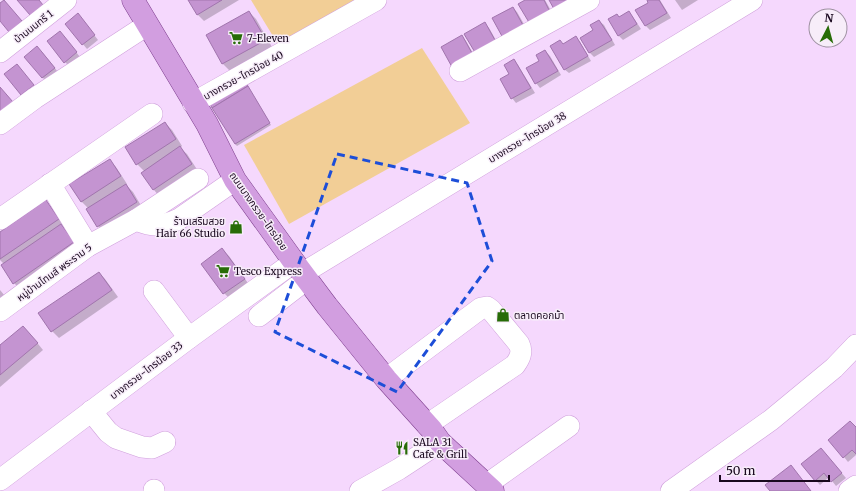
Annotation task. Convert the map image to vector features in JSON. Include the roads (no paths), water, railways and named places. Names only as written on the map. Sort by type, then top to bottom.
[{"type":"main road","name":"ถนนบางกรวย-ไทรน้อย","points":[[133,0],[193,103],[207,124],[235,180],[301,272],[386,379],[428,425],[440,442],[490,488]]},
{"type":"street","name":"บ้านนนทรี 1","points":[[0,52],[66,0]]},
{"type":"street","name":"บางกรวย-ไทรน้อย 40","points":[[193,103],[376,0]]},
{"type":"street","points":[[460,71],[588,0]]},
{"type":"street","name":"บางกรวย-ไทรน้อย 38","points":[[301,272],[752,0]]},
{"type":"street","points":[[0,124],[35,98],[147,25]]},
{"type":"street","points":[[0,218],[152,114]]},
{"type":"street","name":"หมู่บ้านไทมส์ พระราม 5","points":[[0,311],[88,246],[136,220],[198,178]]},
{"type":"street","points":[[136,220],[147,225],[154,226],[169,224],[179,219],[235,180]]},
{"type":"street","points":[[50,184],[88,246]]},
{"type":"street","points":[[259,316],[301,272]]},
{"type":"street","name":"บางกรวย-ไทรน้อย 33","points":[[0,480],[189,338],[301,272]]},
{"type":"street","points":[[154,291],[189,338]]},
{"type":"street","points":[[386,379],[481,308],[487,307],[492,310],[519,344],[521,348],[519,359],[515,364],[428,425]]},
{"type":"street","points":[[671,491],[770,420],[834,368],[856,345]]},
{"type":"street","points":[[91,411],[108,432],[116,438],[142,447],[152,448],[165,442]]},
{"type":"street","points":[[490,488],[569,426]]},
{"type":"street","points":[[360,491],[399,469],[440,442]]},
{"type":"street","points":[[849,491],[856,486]]},
{"type":"place","name":"7-Eleven","points":[[236,38]]},
{"type":"place","name":"ร้านเสริมสวย Hair 66 Studio","points":[[236,227]]},
{"type":"place","name":"Tesco Express","points":[[223,271]]},
{"type":"place","name":"ตลาดคอกม้า","points":[[503,315]]},
{"type":"place","name":"SALA 31 Cafe & Grill","points":[[402,448]]}]
